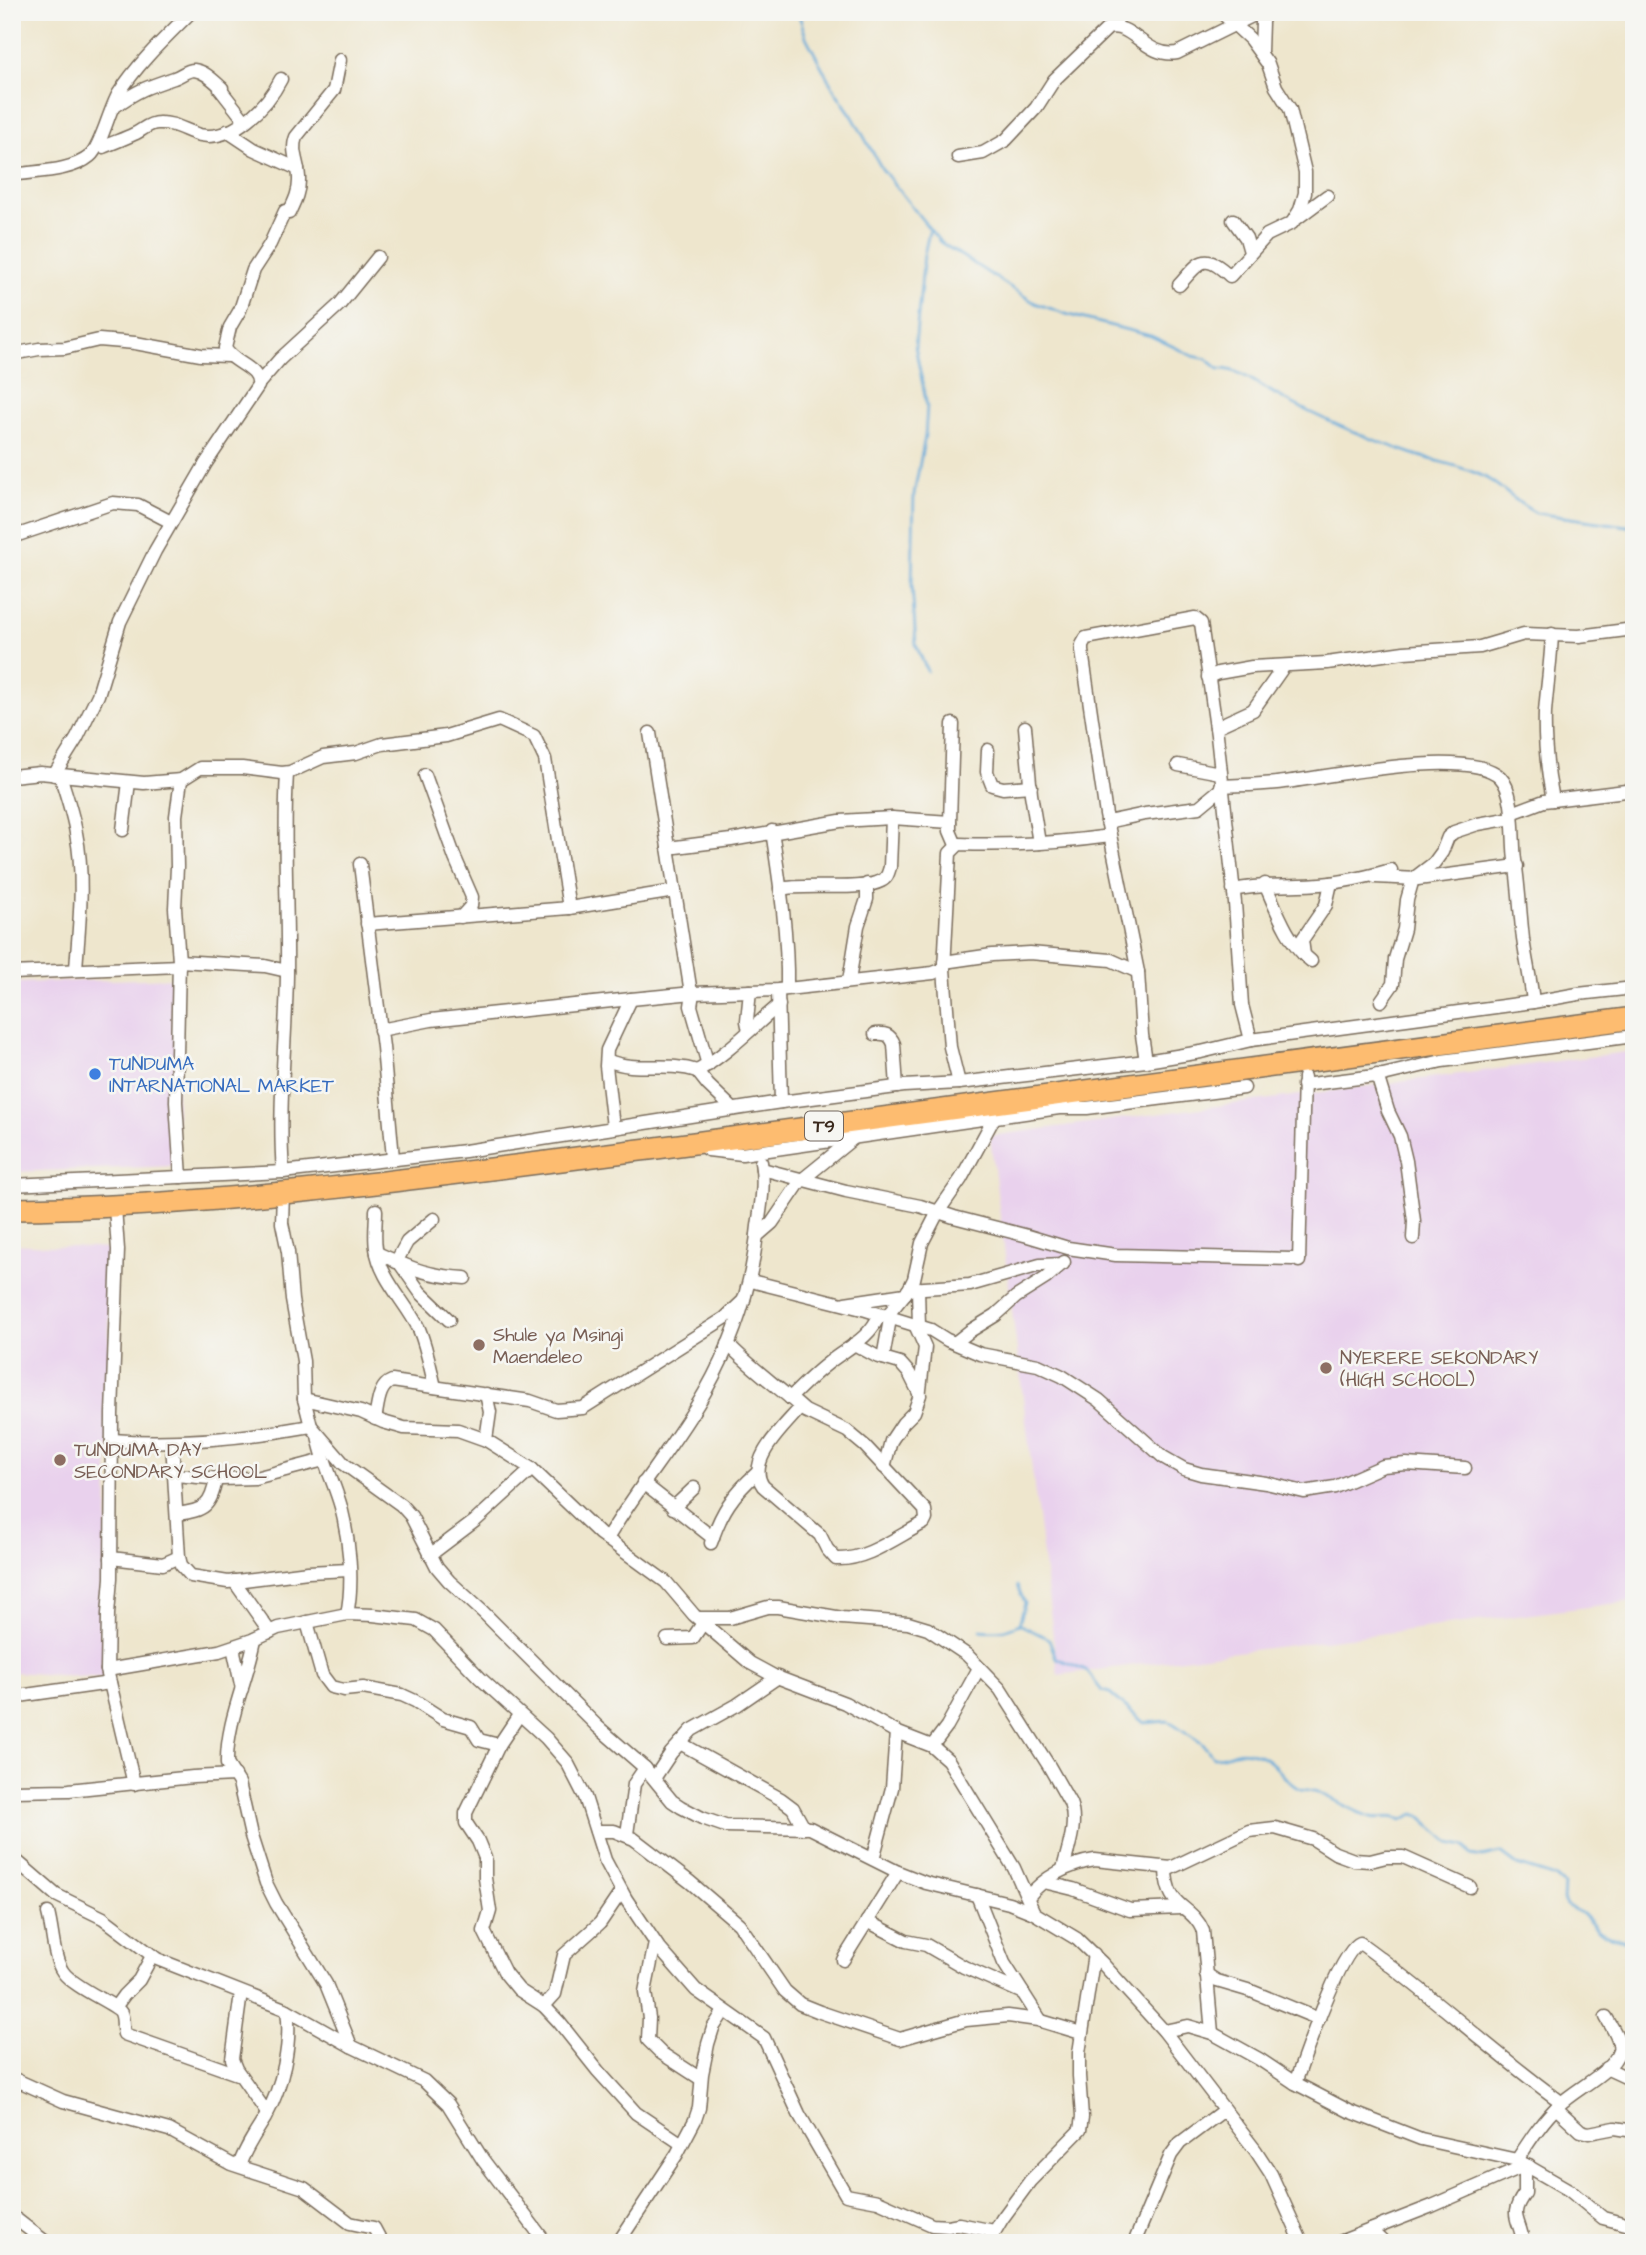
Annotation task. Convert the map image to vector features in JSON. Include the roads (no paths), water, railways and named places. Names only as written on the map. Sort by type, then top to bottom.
[{"type":"highway","name":"T9","points":[[12,1209],[115,1207],[283,1182],[424,1165],[697,1143],[1634,1018]]},
{"type":"street","points":[[12,175],[70,165],[90,156],[95,151],[111,109],[125,84],[191,12]]},
{"type":"street","points":[[957,157],[983,153],[1006,140],[1035,108],[1054,80],[1101,33],[1112,27],[1122,12]]},
{"type":"street","points":[[1112,27],[1119,28],[1156,52],[1166,55],[1177,53],[1227,17],[1263,12],[1261,52]]},
{"type":"street","points":[[1227,17],[1261,52],[1276,87],[1290,109],[1305,172],[1305,193],[1300,210],[1293,221]]},
{"type":"street","points":[[259,383],[256,374],[229,356],[225,348],[230,327],[240,310],[253,270],[297,197],[300,183],[293,145],[296,137],[334,90],[340,60]]},
{"type":"street","points":[[111,109],[144,87],[197,70],[221,88],[245,121]]},
{"type":"street","points":[[103,147],[160,122],[174,124],[200,135],[234,129],[275,92],[281,79]]},
{"type":"street","points":[[227,131],[254,149],[298,169]]},
{"type":"street","points":[[1179,285],[1192,269],[1208,261],[1216,263],[1230,276],[1266,235],[1293,221],[1327,196]]},
{"type":"street","points":[[1233,220],[1246,238],[1250,252]]},
{"type":"street","points":[[76,970],[80,914],[77,834],[57,775],[99,695],[120,622],[171,522],[206,463],[254,395],[259,383],[340,304],[378,257]]},
{"type":"street","points":[[12,355],[39,349],[65,348],[99,340],[135,342],[201,355],[229,356]]},
{"type":"street","points":[[12,537],[113,503],[138,505],[171,522]]},
{"type":"street","points":[[1146,1061],[1138,972],[1107,822],[1082,651],[1084,640],[1127,629],[1195,618],[1201,623],[1216,727],[1242,1005],[1251,1040]]},
{"type":"street","points":[[1209,677],[1233,670],[1404,652],[1480,648],[1524,634],[1579,636],[1634,629]]},
{"type":"street","points":[[1552,635],[1545,714],[1546,750],[1553,800]]},
{"type":"street","points":[[1216,727],[1252,710],[1284,666]]},
{"type":"street","points":[[12,776],[40,773],[129,782],[169,782],[181,780],[200,768],[287,773],[323,757],[356,753],[382,744],[446,736],[499,720],[534,736],[545,760],[569,908]]},
{"type":"street","points":[[953,724],[950,831],[956,845]]},
{"type":"street","points":[[1025,727],[1039,843]]},
{"type":"street","points":[[650,733],[692,993],[691,1006],[703,1068],[708,1086],[733,1109]]},
{"type":"street","points":[[989,750],[986,772],[992,785],[1003,788],[1031,786]]},
{"type":"street","points":[[1178,765],[1221,782],[1281,783],[1348,771],[1411,765],[1459,765],[1499,776],[1506,786],[1512,815],[1523,935],[1533,1002]]},
{"type":"street","points":[[287,773],[284,806],[287,971],[280,1131],[282,1223],[303,1362],[304,1399],[341,1509],[349,1570],[350,1601],[347,1614]]},
{"type":"street","points":[[425,775],[455,859],[472,897],[471,906],[461,917]]},
{"type":"street","points":[[181,780],[176,816],[175,908],[179,964],[176,1102],[181,1177]]},
{"type":"street","points":[[123,830],[129,782]]},
{"type":"street","points":[[1107,822],[1199,807],[1221,782]]},
{"type":"street","points":[[1381,1001],[1393,984],[1395,959],[1404,929],[1407,900],[1413,879],[1434,863],[1448,837],[1454,832],[1512,815],[1530,804],[1634,790]]},
{"type":"street","points":[[668,848],[841,821],[892,818],[950,821]]},
{"type":"street","points":[[780,889],[879,882],[888,875],[892,818]]},
{"type":"street","points":[[772,831],[788,965],[779,1005],[780,1102]]},
{"type":"street","points":[[956,845],[1039,843],[1110,836]]},
{"type":"street","points":[[956,845],[950,853],[944,966],[950,1047],[959,1083]]},
{"type":"street","points":[[360,864],[393,1158]]},
{"type":"street","points":[[1370,876],[1401,880],[1517,866]]},
{"type":"street","points":[[1233,890],[1265,884],[1331,883],[1391,870]]},
{"type":"street","points":[[1265,884],[1292,941],[1307,958],[1302,940],[1326,905],[1331,883]]},
{"type":"street","points":[[849,982],[858,926],[867,899],[867,884]]},
{"type":"street","points":[[367,924],[569,908],[675,891]]},
{"type":"street","points":[[380,1030],[431,1020],[631,999],[783,989],[933,973],[944,966],[992,955],[1030,953],[1111,960],[1138,972]]},
{"type":"street","points":[[12,973],[179,964],[265,966],[287,971]]},
{"type":"street","points":[[466,1161],[613,1127],[780,1102],[1146,1061],[1251,1040],[1634,988]]},
{"type":"street","points":[[749,1031],[747,1021],[750,991]]},
{"type":"street","points":[[613,1127],[607,1050],[631,999]]},
{"type":"street","points":[[607,1060],[633,1067],[703,1068],[779,1005]]},
{"type":"street","points":[[875,1034],[892,1038],[897,1087]]},
{"type":"street","points":[[1303,1085],[1377,1076],[1442,1061],[1634,1036]]},
{"type":"street","points":[[762,1169],[938,1212],[1075,1250],[1116,1255],[1296,1260],[1303,1168],[1303,1085],[1307,1063]]},
{"type":"street","points":[[1377,1076],[1388,1111],[1400,1136],[1406,1161],[1414,1222],[1413,1238]]},
{"type":"street","points":[[697,1143],[708,1150],[722,1153],[759,1152],[1059,1108],[1087,1108],[1154,1097],[1244,1088]]},
{"type":"street","points":[[884,1466],[891,1441],[914,1412],[920,1395],[925,1347],[911,1291],[922,1243],[994,1118]]},
{"type":"street","points":[[757,1236],[772,1223],[802,1179],[856,1136]]},
{"type":"street","points":[[607,1539],[705,1392],[728,1344],[751,1281],[762,1169],[759,1152]]},
{"type":"street","points":[[12,1185],[181,1177],[283,1182],[393,1158],[424,1165]]},
{"type":"street","points":[[78,1182],[80,1208]]},
{"type":"street","points":[[115,1207],[118,1250],[107,1670],[134,1784]]},
{"type":"street","points":[[376,1210],[377,1253],[391,1286],[420,1332],[435,1387]]},
{"type":"street","points":[[398,1263],[407,1242],[434,1219]]},
{"type":"street","points":[[956,1342],[1046,1278],[1075,1250]]},
{"type":"street","points":[[377,1253],[438,1277],[465,1278]]},
{"type":"street","points":[[398,1263],[420,1292],[449,1320]]},
{"type":"street","points":[[841,1304],[911,1291],[970,1285],[1040,1265],[1063,1264]]},
{"type":"street","points":[[751,1281],[918,1327],[981,1354],[1038,1365],[1062,1376],[1099,1400],[1163,1457],[1184,1469],[1201,1474],[1266,1483],[1304,1492],[1335,1487],[1383,1466],[1406,1464],[1465,1468]]},
{"type":"street","points":[[790,1398],[885,1317],[911,1291]]},
{"type":"street","points":[[375,1419],[382,1389],[386,1383],[399,1381],[530,1401],[556,1410],[583,1408],[725,1318],[744,1300]]},
{"type":"street","points":[[883,1358],[885,1317]]},
{"type":"street","points":[[728,1344],[800,1408],[847,1431],[925,1510],[926,1519],[924,1523],[901,1535],[847,1560],[836,1559],[820,1535],[763,1486],[757,1473]]},
{"type":"street","points":[[854,1344],[900,1364],[909,1373],[920,1395]]},
{"type":"street","points":[[900,1364],[924,1352]]},
{"type":"street","points":[[486,1394],[489,1404],[486,1440]]},
{"type":"street","points":[[304,1399],[361,1412],[404,1428],[466,1431],[486,1440],[533,1469],[607,1539],[666,1582],[700,1621],[750,1663],[845,1703],[896,1732],[932,1746],[948,1760],[1014,1868],[1034,1913]]},
{"type":"street","points":[[643,1483],[712,1541],[724,1509],[744,1484],[757,1473],[768,1448],[800,1408]]},
{"type":"street","points":[[112,1440],[172,1442],[314,1430]]},
{"type":"street","points":[[314,1430],[344,1464],[406,1511],[421,1534],[430,1555],[449,1581],[598,1727],[650,1773],[672,1801],[702,1818],[725,1826],[804,1828],[926,1883],[1009,1903],[1034,1913],[1077,1939],[1164,2031],[1224,2110],[1271,2174],[1302,2243]]},
{"type":"street","points":[[172,1442],[179,1557],[191,1576],[234,1581],[349,1570]]},
{"type":"street","points":[[175,1475],[216,1479],[256,1478],[324,1460]]},
{"type":"street","points":[[430,1555],[475,1521],[533,1469]]},
{"type":"street","points":[[178,1514],[205,1508],[211,1500],[216,1479]]},
{"type":"street","points":[[673,1508],[694,1488]]},
{"type":"street","points":[[111,1558],[163,1564],[179,1557]]},
{"type":"street","points":[[234,1581],[270,1632]]},
{"type":"street","points":[[700,1621],[730,1618],[768,1607],[778,1607],[842,1618],[908,1623],[928,1629],[946,1639],[1007,1698],[1070,1803],[1074,1813],[1073,1825],[1063,1869]]},
{"type":"street","points":[[107,1670],[233,1647],[278,1628],[347,1614],[416,1620],[434,1630],[557,1749],[567,1762],[585,1797],[605,1860],[621,1892],[655,1943],[696,1990],[764,2038],[799,2115],[845,2195],[878,2201],[932,2225],[959,2224],[991,2237],[1030,2181],[1080,2130],[1082,2117],[1079,2076],[1082,2033],[1094,1954]]},
{"type":"street","points":[[667,1639],[692,1638],[700,1621]]},
{"type":"street","points":[[307,1622],[322,1675],[331,1687],[344,1690],[363,1688],[411,1698],[443,1719],[471,1727],[479,1740],[499,1745]]},
{"type":"street","points":[[255,1639],[233,1717],[226,1755],[227,1764],[239,1783],[251,1836],[266,1883],[326,1984],[351,2046]]},
{"type":"street","points":[[233,1647],[243,1689]]},
{"type":"street","points":[[932,1746],[947,1726],[979,1668]]},
{"type":"street","points":[[627,1835],[634,1784],[650,1773],[697,1726],[737,1706],[778,1677]]},
{"type":"street","points":[[12,1697],[110,1683]]},
{"type":"street","points":[[519,1715],[499,1745],[469,1805],[466,1819],[485,1858],[490,1911],[484,1931],[514,1985],[544,2006],[636,2113],[682,2144]]},
{"type":"street","points":[[873,1859],[892,1788],[896,1732]]},
{"type":"street","points":[[680,1743],[780,1799],[793,1808],[804,1828]]},
{"type":"street","points":[[12,1791],[69,1790],[235,1775]]},
{"type":"street","points":[[1028,1897],[1063,1869],[1082,1862],[1095,1860],[1166,1868],[1177,1866],[1224,1840],[1249,1831],[1275,1828],[1313,1839],[1335,1853],[1354,1860],[1403,1857],[1470,1887]]},
{"type":"street","points":[[596,1831],[614,1831],[627,1835],[731,1916],[751,1940],[777,1982],[800,2004],[900,2039],[965,2020],[1008,2016],[1041,2021],[1082,2033]]},
{"type":"street","points":[[12,1857],[56,1895],[103,1918],[152,1956],[183,1971],[287,2011],[351,2046],[413,2075],[435,2090],[546,2243]]},
{"type":"street","points":[[1166,1868],[1168,1886],[1181,1908],[1195,1918],[1203,1931],[1212,2033]]},
{"type":"street","points":[[843,1960],[898,1872]]},
{"type":"street","points":[[1044,1882],[1060,1885],[1130,1910],[1181,1908]]},
{"type":"street","points":[[544,2006],[555,1994],[564,1955],[600,1923],[621,1892]]},
{"type":"street","points":[[977,1895],[1004,1963],[1041,2021]]},
{"type":"street","points":[[48,1913],[58,1961],[65,1975],[93,1996],[116,2006],[122,2014],[124,2034],[240,2075]]},
{"type":"street","points":[[867,1921],[906,1941],[926,1945],[964,1968],[1023,1993]]},
{"type":"street","points":[[655,1943],[645,1992],[649,2018],[648,2040],[662,2053],[701,2079]]},
{"type":"street","points":[[1296,2083],[1319,2019],[1347,1954],[1360,1943],[1432,1997],[1558,2105],[1581,2131],[1589,2133],[1615,2128],[1634,2131]]},
{"type":"street","points":[[116,2006],[139,1980],[152,1956]]},
{"type":"street","points":[[1206,1974],[1217,1981],[1251,1991],[1319,2019]]},
{"type":"street","points":[[242,1993],[232,2053],[234,2065],[267,2113]]},
{"type":"street","points":[[239,2166],[245,2148],[267,2113],[283,2068],[289,2032],[287,2011]]},
{"type":"street","points":[[618,2243],[682,2144],[699,2108],[708,2044],[713,2028],[724,2011]]},
{"type":"street","points":[[1523,2243],[1515,2213],[1518,2202],[1525,2193],[1524,2163],[1535,2132],[1558,2105],[1606,2068],[1618,2054],[1620,2046],[1606,2017]]},
{"type":"street","points":[[1164,2031],[1188,2026],[1212,2033],[1349,2111],[1421,2139],[1524,2163],[1569,2190],[1603,2218],[1634,2224]]},
{"type":"street","points":[[1606,2068],[1634,2081]]},
{"type":"street","points":[[12,2078],[63,2101],[169,2130],[216,2157],[304,2188],[348,2221],[374,2228],[382,2243]]},
{"type":"street","points":[[1134,2243],[1171,2155],[1180,2143],[1224,2110]]},
{"type":"street","points":[[1336,2243],[1432,2206],[1524,2163]]},
{"type":"street","points":[[12,2217],[47,2243]]},
{"type":"street","points":[[1370,2230],[1384,2243]]},
{"type":"waterway","points":[[798,12],[806,37],[833,88],[853,117],[882,169],[940,242],[1035,303],[1069,315],[1151,336],[1193,356],[1207,359],[1219,369],[1242,374],[1311,413],[1345,428],[1482,476],[1536,513],[1634,527]]},
{"type":"waterway","points":[[927,671],[916,645],[912,585],[914,494],[925,436],[927,406],[915,346],[924,255],[929,232]]},
{"type":"waterway","points":[[981,1630],[1001,1630],[1019,1624],[1025,1603],[1017,1586]]},
{"type":"waterway","points":[[1019,1624],[1049,1639],[1056,1658],[1086,1670],[1102,1691],[1110,1693],[1144,1723],[1168,1721],[1203,1744],[1213,1757],[1241,1751],[1262,1756],[1295,1786],[1317,1792],[1364,1815],[1402,1820],[1414,1814],[1420,1816],[1450,1843],[1464,1846],[1471,1855],[1482,1857],[1501,1853],[1517,1865],[1555,1877],[1564,1885],[1563,1900],[1567,1906],[1581,1913],[1598,1930],[1610,1937],[1634,1943]]},
{"type":"place","name":"TUNDUMA INTARNATIONAL MARKET","points":[[95,1074]]},
{"type":"place","name":"Shule ya Msingi Maendeleo","points":[[479,1345]]},
{"type":"place","name":"NYERERE SEKONDARY (HIGH SCHOOL)","points":[[1326,1368]]},
{"type":"place","name":"TUNDUMA DAY SECONDARY SCHOOL","points":[[60,1460]]}]
